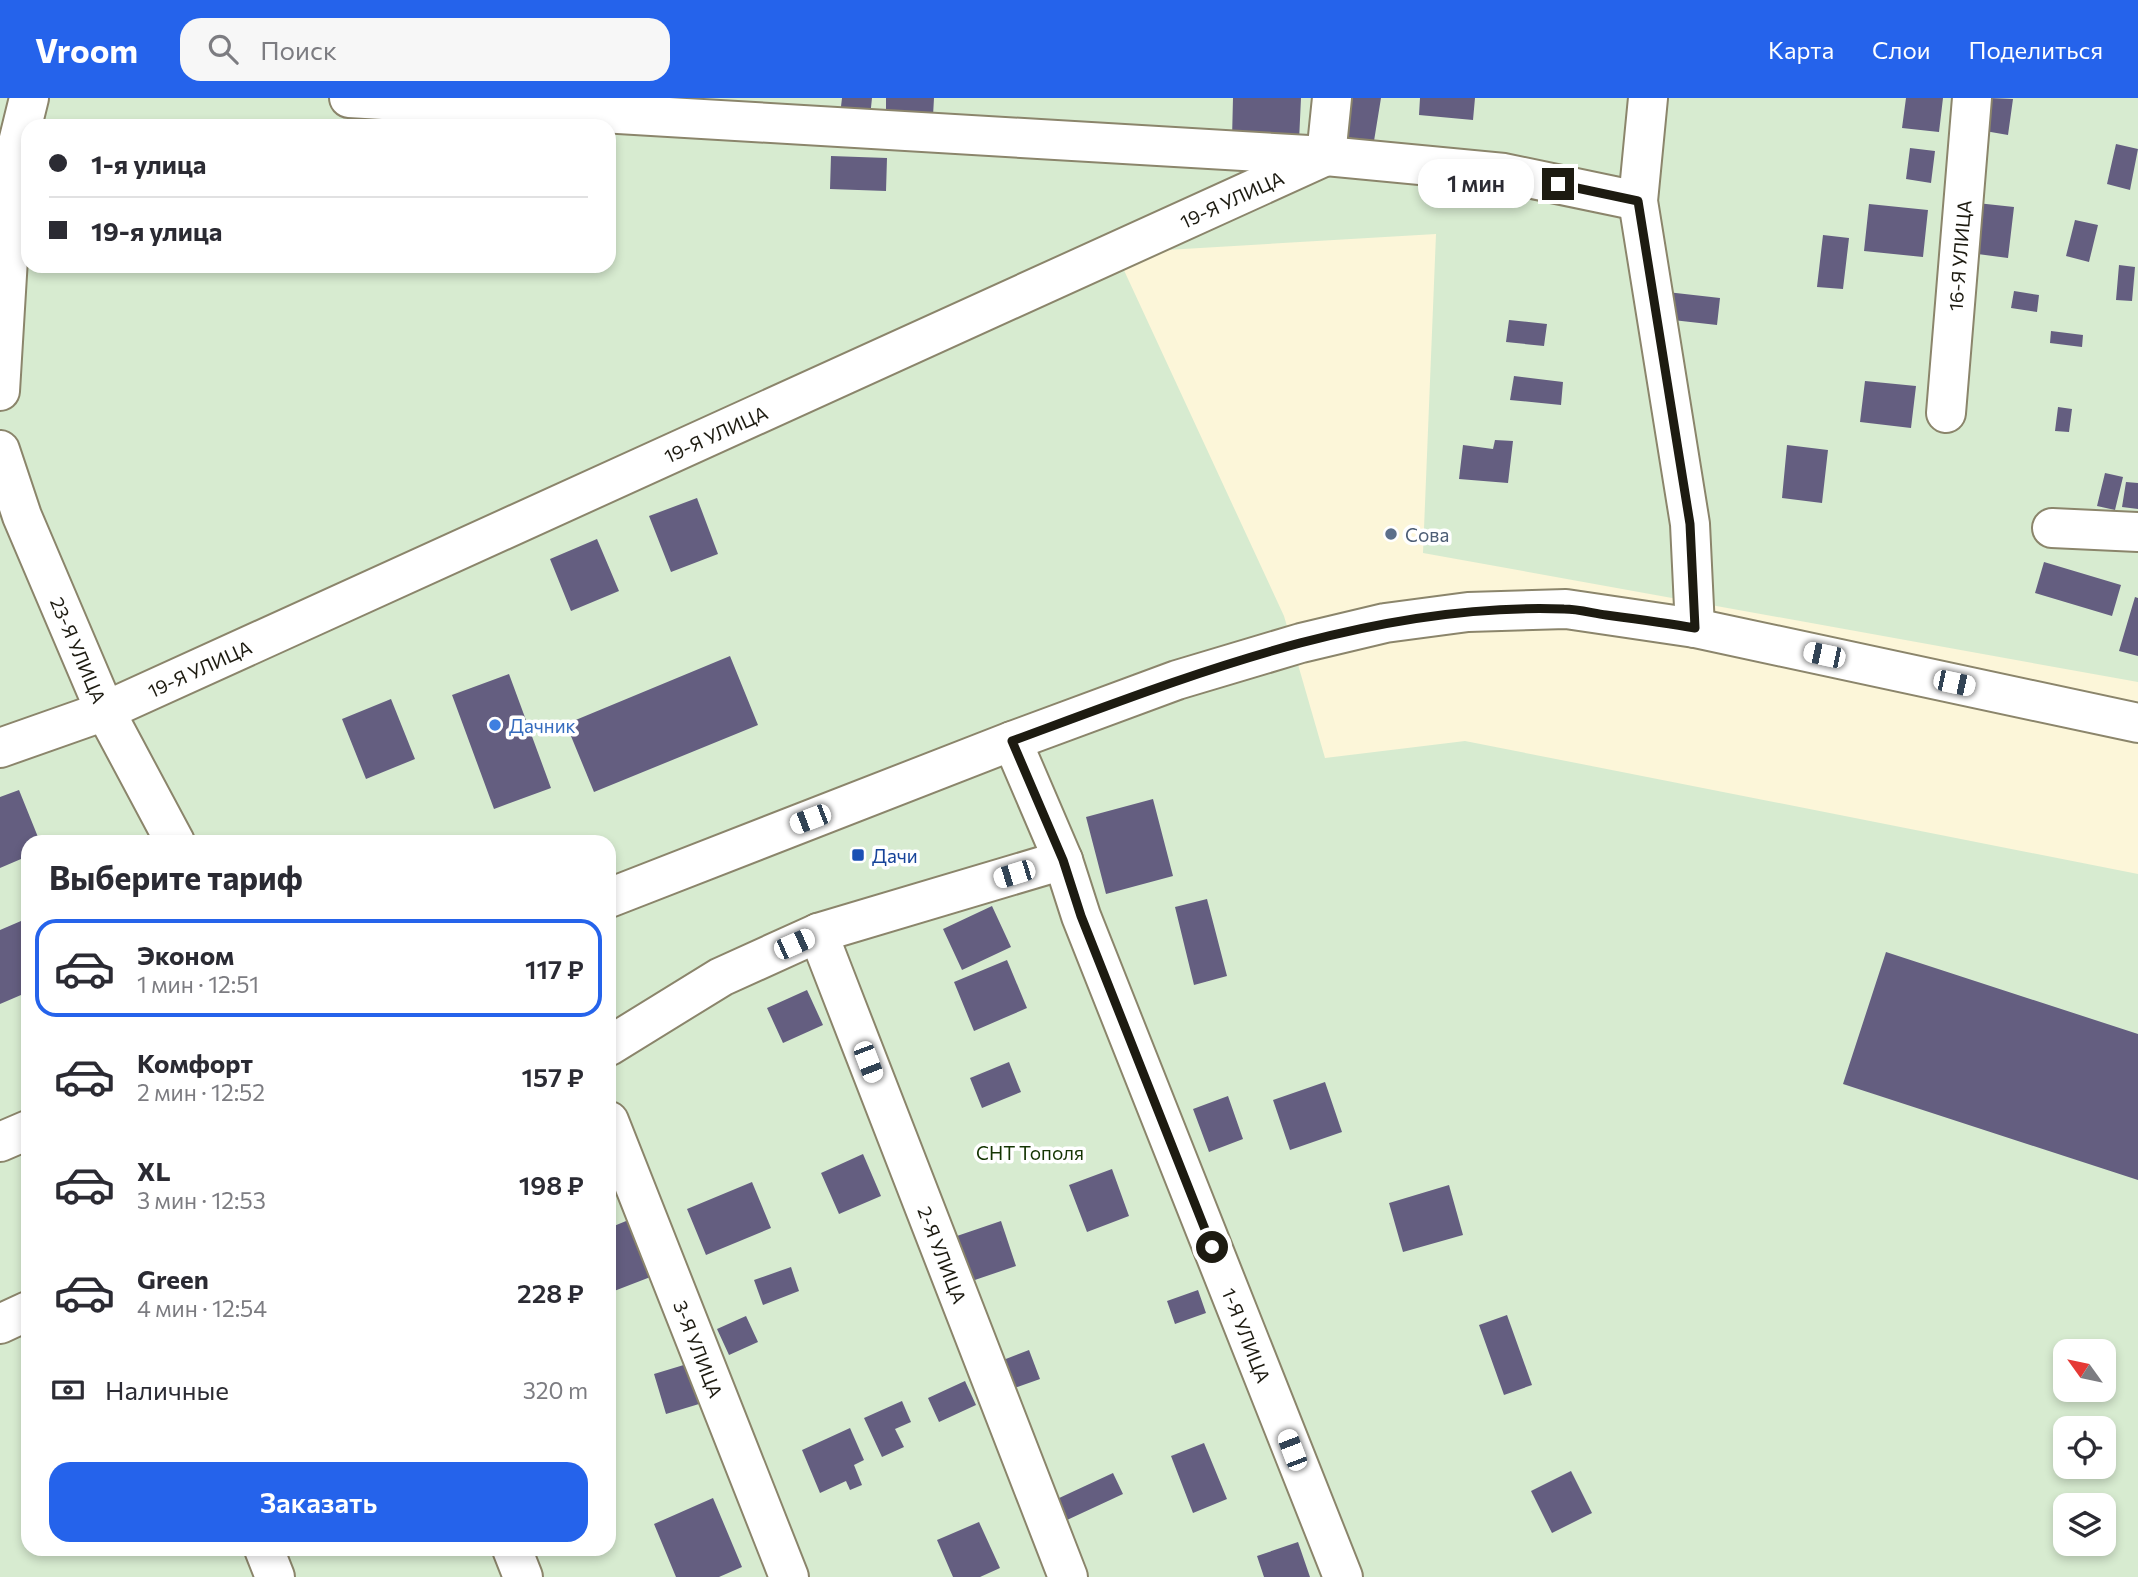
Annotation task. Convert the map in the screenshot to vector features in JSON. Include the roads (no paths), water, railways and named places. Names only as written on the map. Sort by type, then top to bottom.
[{"type":"street","points":[[21,119],[29,98]]},
{"type":"street","name":"19-Я УЛИЦА","points":[[349,98],[1326,156],[1504,173],[1638,201]]},
{"type":"street","points":[[1326,156],[1332,98]]},
{"type":"street","points":[[1648,98],[1638,201],[1690,524],[1695,628]]},
{"type":"street","name":"16-Я УЛИЦА","points":[[1946,413],[1972,98]]},
{"type":"street","points":[[0,391],[7,159],[21,120]]},
{"type":"street","name":"19-Я УЛИЦА","points":[[0,748],[105,711],[1326,156]]},
{"type":"street","name":"23-Я УЛИЦА","points":[[0,450],[22,516],[105,711],[171,835]]},
{"type":"street","points":[[2052,528],[2138,532]]},
{"type":"street","points":[[616,895],[1012,741],[1177,680],[1301,643],[1385,623],[1468,612],[1566,609],[1695,628],[2138,723]]},
{"type":"street","name":"1-Я УЛИЦА","points":[[1012,741],[1063,860],[1081,916],[1343,1577]]},
{"type":"street","points":[[616,1042],[721,977],[818,933],[1063,860]]},
{"type":"street","name":"2-Я УЛИЦА","points":[[818,933],[1068,1577]]},
{"type":"street","points":[[0,1142],[21,1133]]},
{"type":"street","name":"3-Я УЛИЦА","points":[[616,1139],[789,1577]]},
{"type":"street","points":[[0,1324],[21,1314]]},
{"type":"street","points":[[267,1556],[275,1577]]},
{"type":"street","points":[[515,1556],[523,1577]]},
{"type":"place","name":"Сова","points":[[1391,534]]},
{"type":"place","name":"Дачник","points":[[495,725]]},
{"type":"place","name":"Дачи","points":[[858,855]]},
{"type":"park label","name":"СНТ Тополя","points":[[1030,1152]]}]
